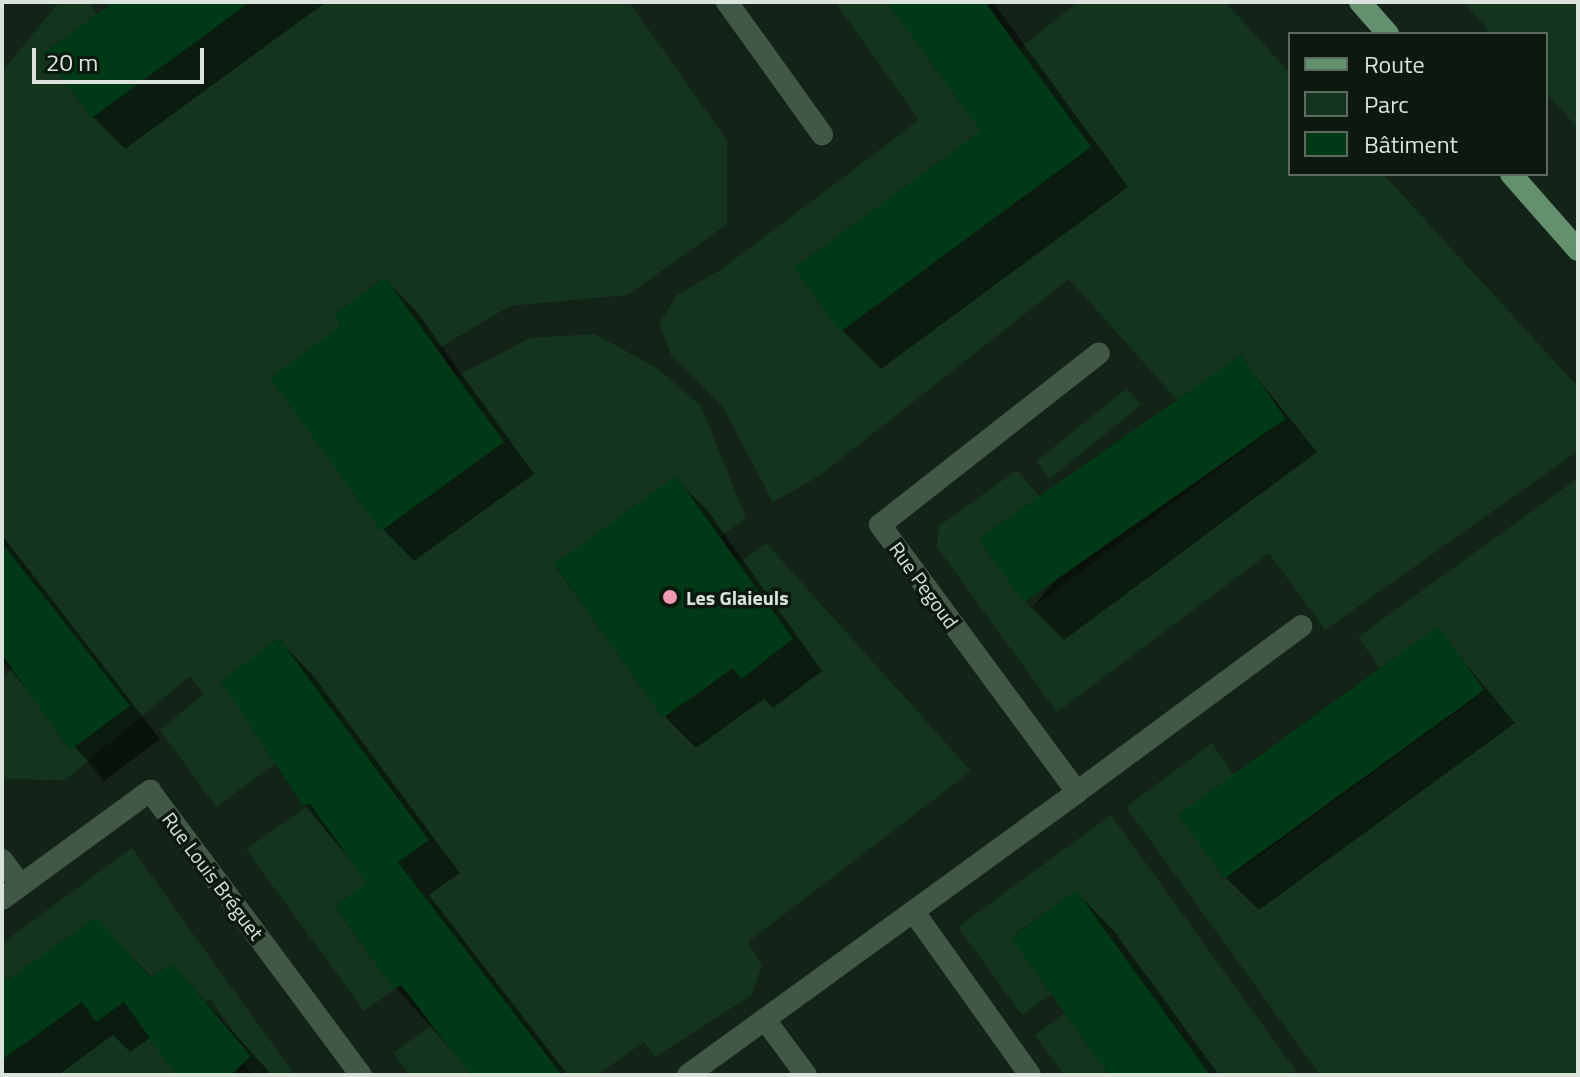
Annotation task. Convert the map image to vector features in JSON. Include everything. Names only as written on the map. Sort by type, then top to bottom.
[{"type":"main road","points":[[1360,2],[1386,32]]},
{"type":"main road","points":[[1513,176],[1578,250]]},
{"type":"street","points":[[727,2],[822,134]]},
{"type":"street","name":"Rue Pegoud","points":[[1077,792],[880,525],[1099,353]]},
{"type":"street","points":[[688,1075],[916,915],[1301,626]]},
{"type":"street","name":"Rue Louis Bréguet","points":[[21,885],[150,791],[361,1075]]},
{"type":"street","points":[[2,860],[21,885],[2,899]]},
{"type":"street","points":[[916,915],[1030,1075]]},
{"type":"street","points":[[766,1021],[806,1075]]},
{"type":"green space","points":[[59,2],[89,2],[97,14],[44,53],[92,118],[250,2],[629,2],[727,140],[727,224],[628,295],[510,306],[437,349],[385,277],[334,315],[340,326],[504,442],[457,376],[530,338],[595,334],[657,368],[701,406],[746,518],[720,537],[676,476],[554,565],[663,718],[733,668],[741,678],[793,639],[739,563],[766,543],[971,771],[748,942],[762,965],[752,995],[655,1057],[644,1042],[597,1075],[530,1075],[551,1059],[398,862],[429,839],[370,759],[361,765],[331,723],[339,717],[280,638],[221,682],[279,761],[216,807],[160,730],[204,694],[190,676],[65,780],[2,779],[2,677],[12,669],[70,750],[129,706],[2,543],[2,72]]},
{"type":"green space","points":[[835,2],[887,2],[981,131],[794,268],[841,331],[1091,147],[1019,49],[1078,2],[1225,2],[1288,71],[1288,176],[1385,176],[1578,387],[1578,451],[1325,630],[1269,553],[1057,712],[937,547],[939,526],[1017,470],[1043,501],[983,545],[1031,609],[1286,419],[1241,356],[1178,401],[1069,279],[819,476],[773,502],[722,406],[672,357],[659,324],[677,295],[722,269],[919,120]]},
{"type":"green space","points":[[1463,2],[1578,2],[1578,128],[1548,95],[1548,32],[1490,32]]},
{"type":"green space","points":[[1127,388],[1141,405],[1050,479],[1036,462]]},
{"type":"green space","points":[[1578,478],[1578,1075],[1320,1075],[1126,807],[1212,743],[1234,775],[1180,816],[1226,880],[1485,691],[1380,669],[1358,637]]},
{"type":"green space","points":[[310,804],[367,883],[335,907],[394,990],[364,1011],[246,849]]},
{"type":"green space","points":[[1111,815],[1296,1071],[1290,1075],[1210,1075],[1076,890],[1011,937],[1051,994],[1022,1015],[958,927]]},
{"type":"green space","points":[[132,848],[295,1075],[253,1075],[244,1063],[251,1056],[210,999],[202,1004],[172,963],[151,978],[96,917],[46,953],[96,1021],[124,1002],[176,1075],[2,1075],[2,1060],[16,1050],[2,1030],[2,943]]},
{"type":"green space","points":[[1065,1013],[1109,1075],[1064,1075],[1035,1035]]},
{"type":"green space","points":[[434,1024],[471,1075],[410,1075],[393,1053]]},
{"type":"building","points":[[114,2],[250,2],[92,118],[44,53]]},
{"type":"building","points":[[887,2],[985,2],[1091,147],[840,332],[794,268],[981,131]]},
{"type":"building","points":[[385,277],[504,442],[381,531],[270,378],[340,326],[334,315]]},
{"type":"building","points":[[1241,355],[1286,419],[1024,602],[979,539]]},
{"type":"building","name":"Les Glaieuls","points":[[676,476],[793,639],[741,679],[733,668],[663,718],[554,564]]},
{"type":"building","points":[[2,543],[130,706],[70,750],[2,655]]},
{"type":"building","points":[[1438,626],[1484,690],[1225,879],[1178,815]]},
{"type":"building","points":[[279,638],[429,840],[398,862],[562,1075],[471,1075],[401,985],[394,990],[335,906],[367,883],[310,804],[303,806],[221,681]]},
{"type":"building","points":[[1076,890],[1210,1075],[1109,1075],[1011,938]]},
{"type":"building","points":[[96,917],[151,978],[172,963],[251,1056],[231,1075],[176,1075],[124,1002],[96,1022],[82,1002],[2,1060],[2,984]]},
{"type":"place","name":"Les Glaieuls","points":[[670,597]]}]
